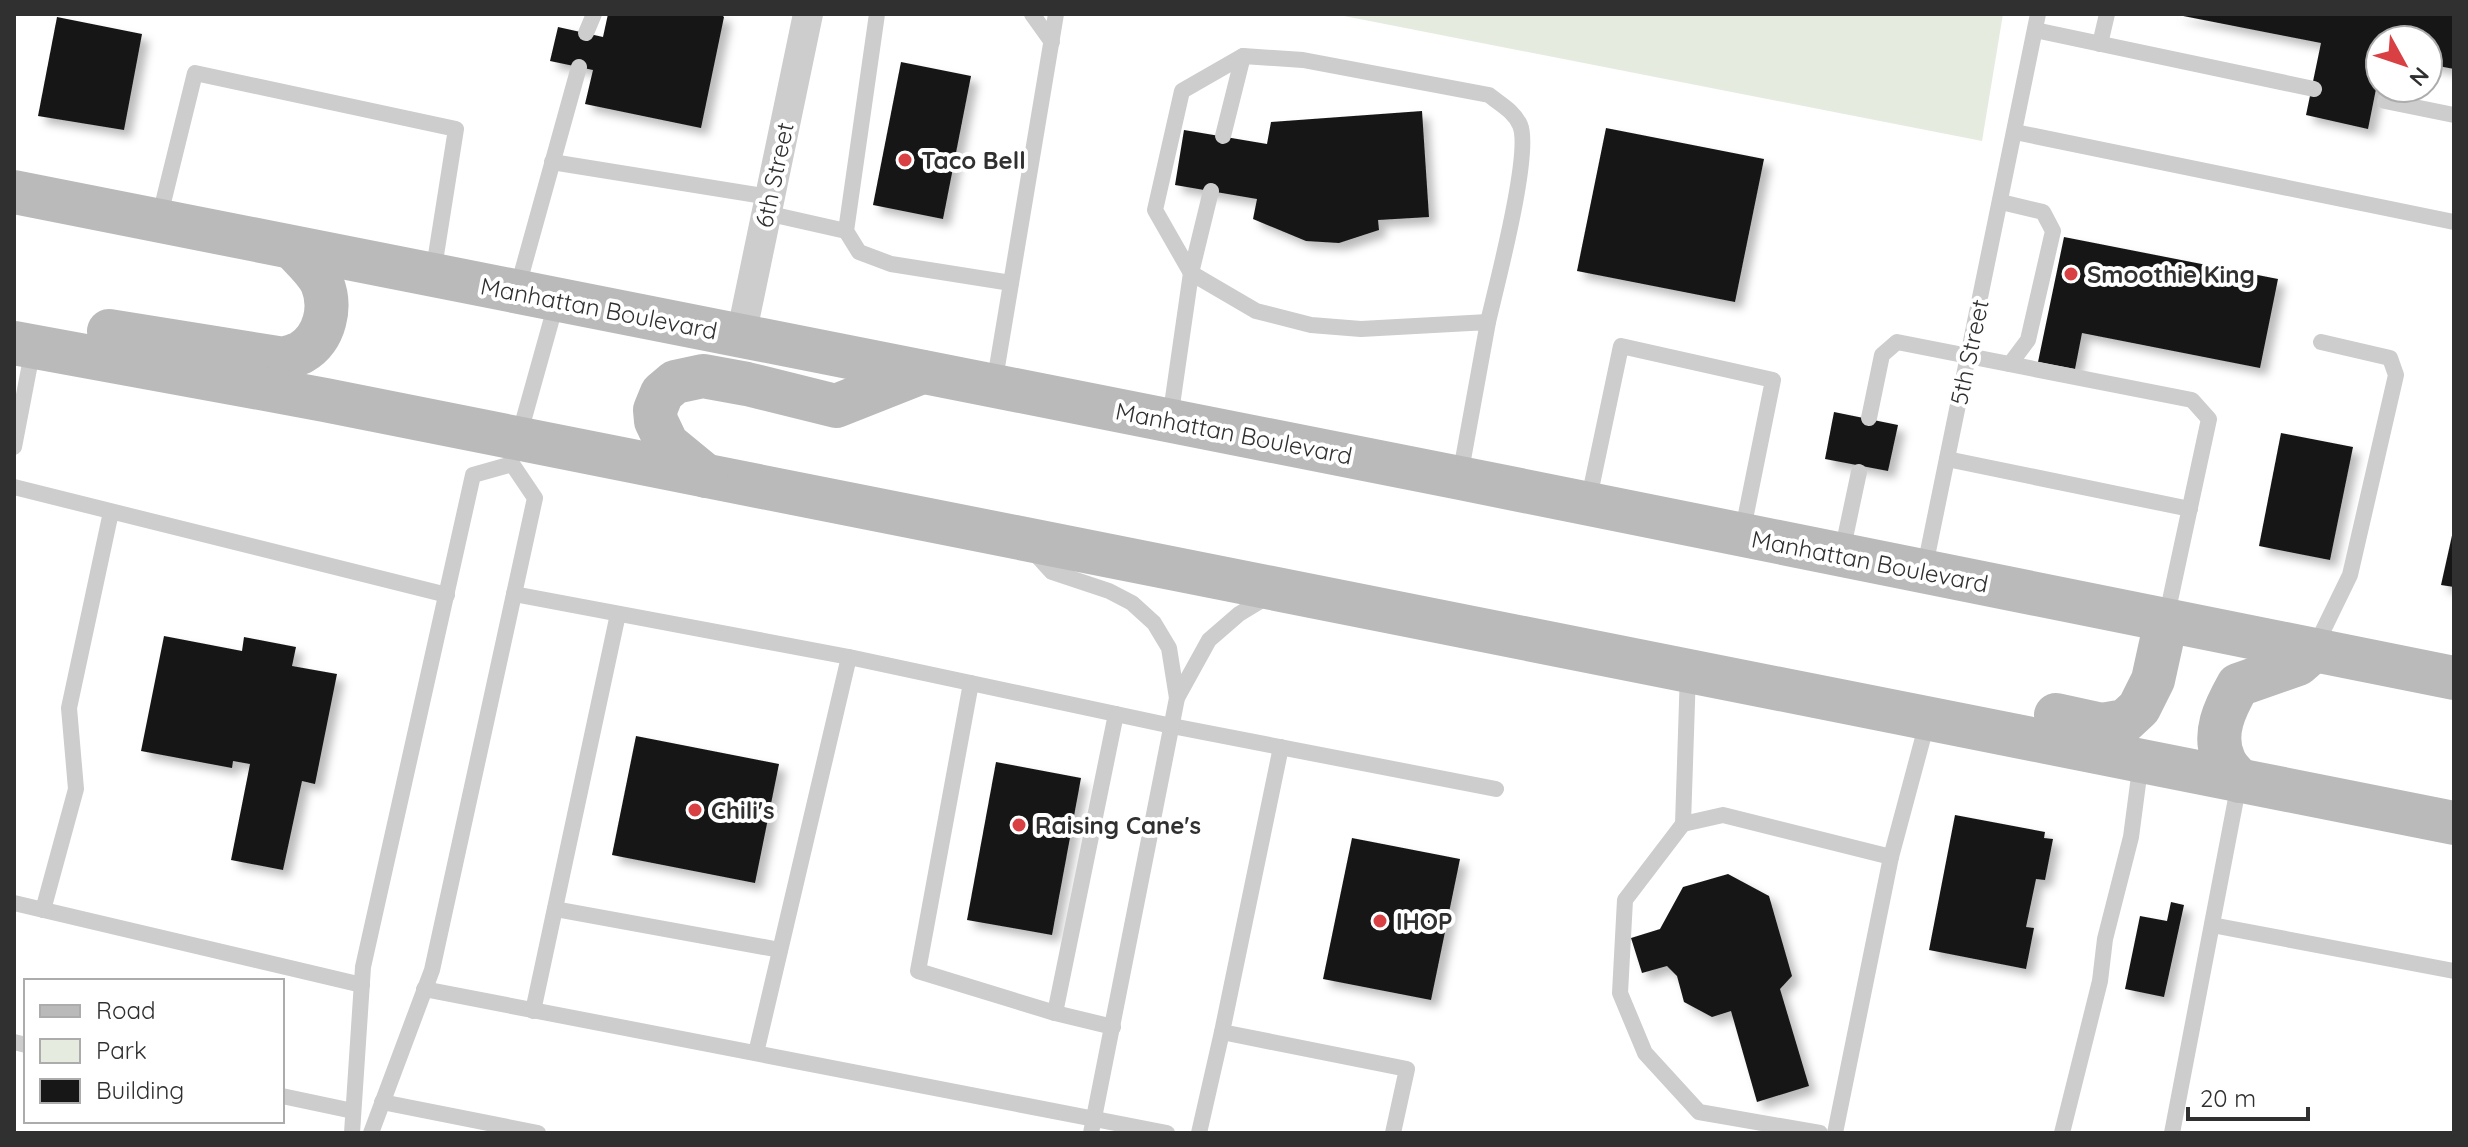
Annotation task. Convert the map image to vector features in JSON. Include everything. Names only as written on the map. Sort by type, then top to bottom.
[{"type":"street","name":"6th Street","points":[[741,336],[808,14]]},
{"type":"street","name":"Manhattan Boulevard","points":[[14,192],[2454,678]]},
{"type":"street","points":[[33,347],[109,331],[284,359],[302,352],[321,332],[327,311],[323,286],[293,248]]},
{"type":"street","points":[[33,347],[515,451],[706,476],[2454,823]]},
{"type":"street","points":[[706,476],[667,444],[656,421],[655,410],[662,393],[675,382],[703,376],[836,406],[922,372]]},
{"type":"street","points":[[1929,718],[1940,701],[1960,697],[1988,700],[2102,725],[2125,721],[2139,708],[2153,680],[2166,621]]},
{"type":"street","points":[[2240,781],[2224,762],[2218,741],[2224,710],[2238,685],[2298,664],[2314,650]]},
{"type":"lane","points":[[586,33],[594,14]]},
{"type":"lane","points":[[846,231],[877,14]]},
{"type":"lane","points":[[1032,14],[1052,42]]},
{"type":"lane","points":[[994,386],[1056,14]]},
{"type":"lane","points":[[2100,44],[2107,14]]},
{"type":"lane","points":[[2037,22],[2100,44],[2314,89]]},
{"type":"lane","name":"5th Street","points":[[1924,572],[2037,22]]},
{"type":"lane","points":[[1223,136],[1243,56]]},
{"type":"lane","points":[[1460,478],[1488,322],[1522,169],[1522,127],[1510,110],[1489,95],[1303,60],[1243,56],[1182,91],[1155,210],[1191,273],[1256,311],[1311,325],[1361,329],[1488,322]]},
{"type":"lane","points":[[371,1133],[432,970],[535,498],[515,451],[552,162],[579,67]]},
{"type":"lane","points":[[159,221],[195,73],[456,129],[433,275]]},
{"type":"lane","points":[[2400,104],[2454,115]]},
{"type":"lane","points":[[2015,132],[2454,222]]},
{"type":"lane","points":[[552,162],[768,205],[846,231],[859,252],[891,264],[1011,283]]},
{"type":"lane","points":[[1170,420],[1191,273],[1211,191]]},
{"type":"lane","points":[[2001,202],[2043,212],[2053,231],[2028,340],[2010,364]]},
{"type":"lane","points":[[1869,418],[1882,355],[1897,342],[2192,400],[2209,419],[2166,621]]},
{"type":"lane","points":[[2314,650],[2350,575],[2396,375],[2390,358],[2321,342]]},
{"type":"lane","points":[[1587,505],[1621,346],[1773,380],[1742,535]]},
{"type":"lane","points":[[14,447],[33,347]]},
{"type":"lane","points":[[352,1133],[363,967],[473,475],[515,451]]},
{"type":"lane","points":[[1947,459],[2190,509]]},
{"type":"lane","points":[[1842,556],[1859,472]]},
{"type":"lane","points":[[14,487],[447,595]]},
{"type":"lane","points":[[43,910],[76,789],[69,708],[111,512]]},
{"type":"lane","points":[[1022,539],[1052,572],[1109,591],[1132,603],[1154,623],[1169,648],[1177,698]]},
{"type":"lane","points":[[1092,1126],[1177,698],[1209,640],[1239,614],[1279,590]]},
{"type":"lane","points":[[514,594],[849,657],[1172,726],[1496,789]]},
{"type":"lane","points":[[533,1011],[618,614]]},
{"type":"lane","points":[[756,1053],[849,657]]},
{"type":"lane","points":[[1689,670],[1683,824],[1625,900],[1620,993],[1645,1053],[1699,1112],[1820,1133]]},
{"type":"lane","points":[[971,683],[918,971],[1055,1013],[1113,1027]]},
{"type":"lane","points":[[1055,1013],[1116,714]]},
{"type":"lane","points":[[1835,1133],[1891,857],[1929,718]]},
{"type":"lane","points":[[1199,1133],[1281,747]]},
{"type":"lane","points":[[2062,1133],[2100,981],[2105,939],[2131,837],[2141,759]]},
{"type":"lane","points":[[2172,1133],[2240,781]]},
{"type":"lane","points":[[1683,824],[1723,815],[1891,857]]},
{"type":"lane","points":[[14,903],[362,985]]},
{"type":"lane","points":[[555,909],[780,950]]},
{"type":"lane","points":[[2212,925],[2454,971]]},
{"type":"lane","points":[[424,989],[756,1053],[1092,1126],[1167,1133]]},
{"type":"lane","points":[[1222,1032],[1407,1069],[1393,1133]]},
{"type":"lane","points":[[284,1096],[353,1111]]},
{"type":"lane","points":[[382,1102],[538,1133]]},
{"type":"green space","points":[[1334,14],[2003,14],[1982,141]]},
{"type":"building","points":[[608,14],[721,14],[724,17],[701,128],[585,104],[593,70],[550,61],[558,27],[603,37]]},
{"type":"building","points":[[2173,14],[2454,14],[2454,69],[2444,67],[2444,24],[2364,24],[2364,104],[2373,104],[2368,129],[2306,115],[2321,43]]},
{"type":"building","points":[[57,17],[142,34],[124,130],[38,116]]},
{"type":"building","points":[[901,62],[971,76],[943,219],[873,205]]},
{"type":"building","points":[[1422,111],[1429,217],[1378,220],[1379,230],[1339,243],[1306,241],[1253,219],[1257,199],[1175,185],[1184,130],[1267,144],[1271,122]]},
{"type":"building","points":[[1606,128],[1764,159],[1735,302],[1577,271]]},
{"type":"building","points":[[2064,237],[2278,279],[2260,368],[2082,333],[2075,369],[2038,362]]},
{"type":"building","points":[[1834,412],[1898,425],[1888,471],[1825,459]]},
{"type":"building","points":[[2281,433],[2353,447],[2330,560],[2259,546]]},
{"type":"building","points":[[2454,531],[2454,587],[2441,585]]},
{"type":"building","points":[[164,636],[242,651],[244,637],[296,647],[292,666],[337,674],[315,784],[302,781],[283,870],[231,860],[250,764],[233,761],[232,768],[141,751]]},
{"type":"building","name":"Chili's","points":[[636,736],[779,764],[755,883],[612,855]]},
{"type":"building","points":[[996,762],[1081,778],[1052,935],[967,920]]},
{"type":"building","points":[[1955,815],[2045,832],[2044,838],[2053,839],[2045,880],[2036,879],[2026,927],[2034,928],[2026,969],[1929,950]]},
{"type":"building","points":[[1352,838],[1460,859],[1431,1000],[1323,979]]},
{"type":"building","points":[[1728,874],[1769,896],[1792,976],[1780,989],[1809,1086],[1757,1102],[1731,1011],[1712,1017],[1684,1002],[1677,976],[1667,966],[1642,973],[1631,938],[1660,929],[1683,887]]},
{"type":"building","points":[[2171,902],[2184,905],[2164,997],[2125,989],[2140,916],[2167,921]]},
{"type":"place","name":"Taco Bell","points":[[905,160]]},
{"type":"place","name":"Smoothie King","points":[[2071,274]]},
{"type":"place","name":"Chili's","points":[[695,810]]},
{"type":"place","name":"Raising Cane's","points":[[1019,825]]},
{"type":"place","name":"IHOP","points":[[1380,921]]}]
